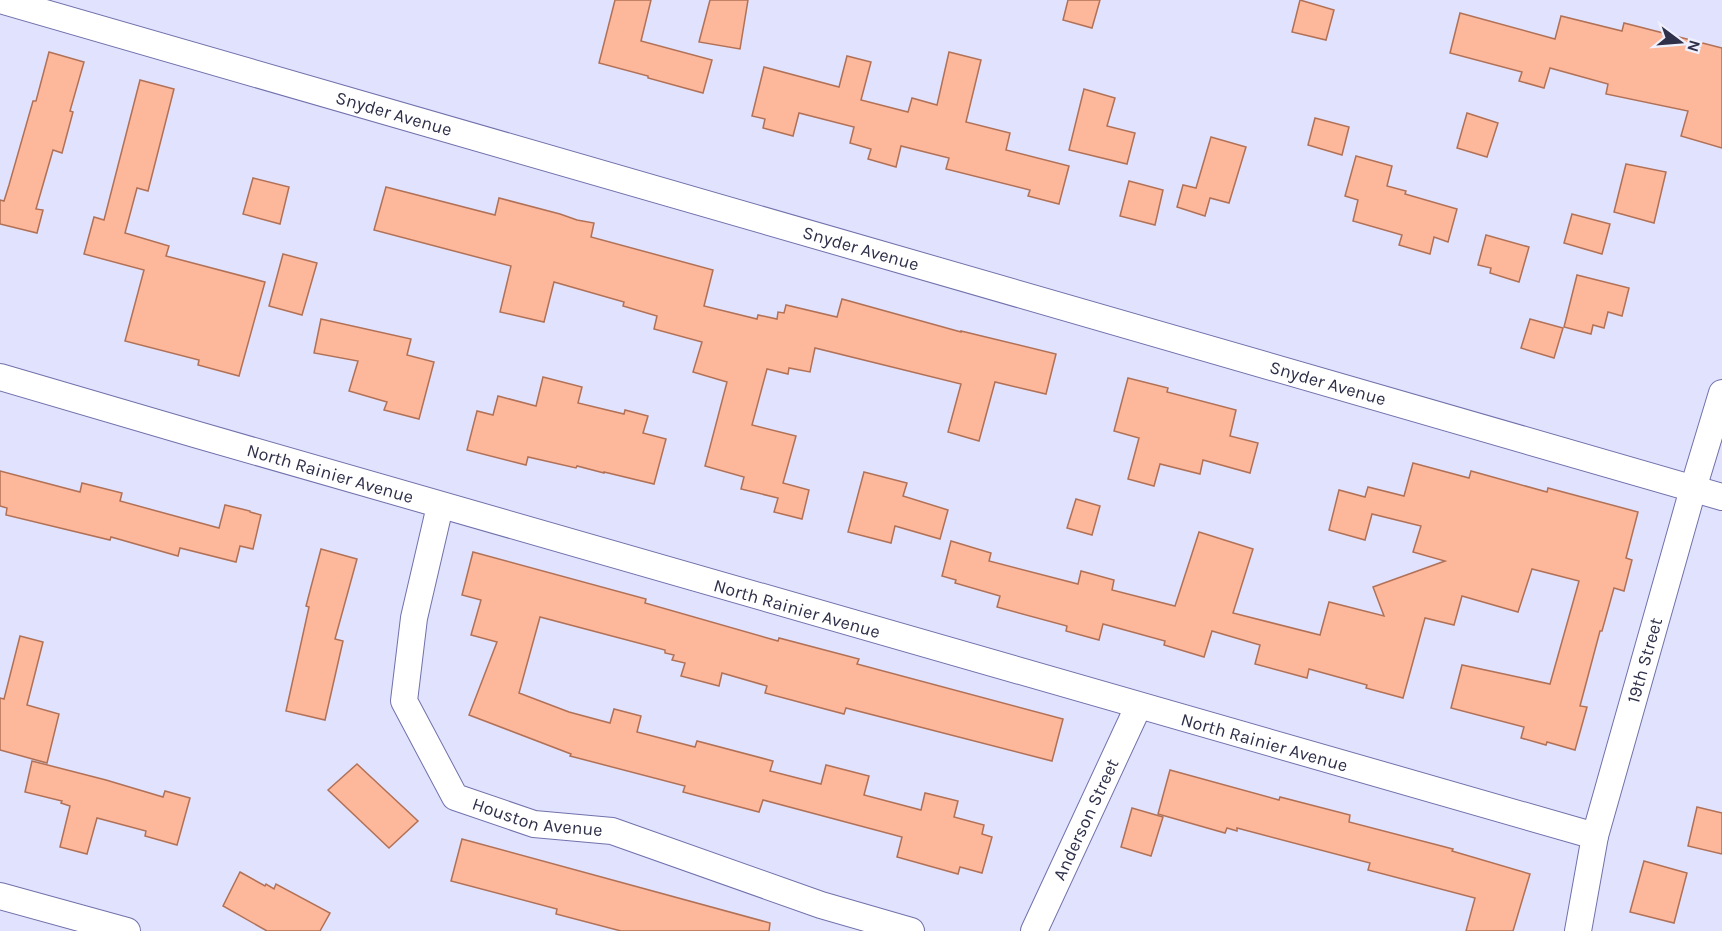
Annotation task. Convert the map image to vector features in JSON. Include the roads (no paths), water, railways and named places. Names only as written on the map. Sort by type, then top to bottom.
[{"type":"street","name":"Snyder Avenue","points":[[0,0],[1722,497]]},
{"type":"street","name":"North Rainier Avenue","points":[[0,377],[1138,707],[1595,836]]},
{"type":"street","name":"19th Street","points":[[1578,931],[1595,836],[1722,393]]},
{"type":"street","name":"Houston Avenue","points":[[440,506],[414,618],[404,701],[456,797],[534,824],[612,831],[821,905],[911,931]]},
{"type":"street","name":"Anderson Street","points":[[1034,931],[1138,707]]},
{"type":"street","points":[[0,896],[127,931]]}]
